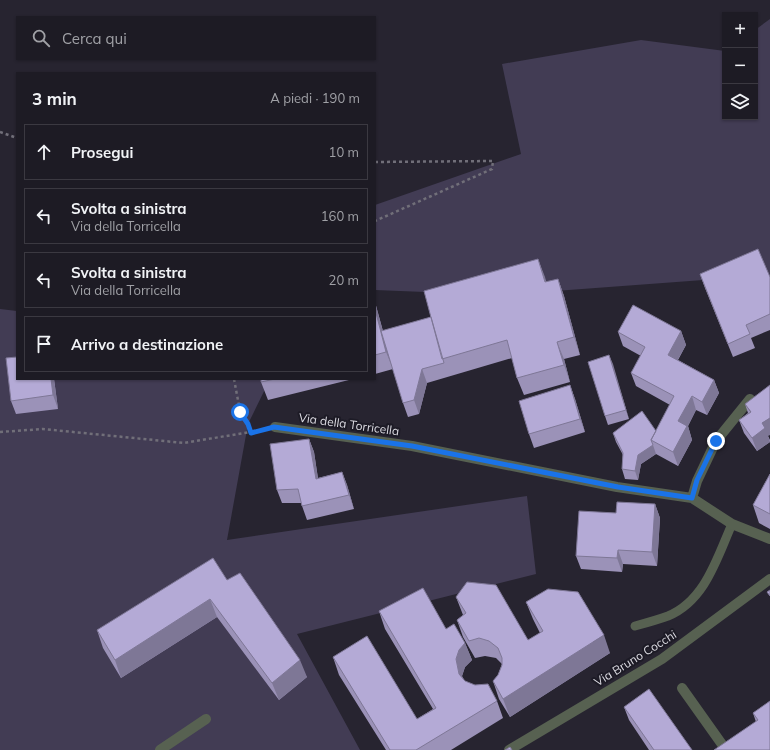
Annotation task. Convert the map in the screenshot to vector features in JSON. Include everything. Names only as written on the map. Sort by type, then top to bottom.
[{"type":"street","points":[[692,498],[697,480],[716,441],[750,399]]},
{"type":"street","name":"Via della Torricella","points":[[274,427],[412,446],[618,487],[692,498],[732,524],[770,539]]},
{"type":"street","name":"Via Bruno Cocchi","points":[[509,750],[662,659],[770,579]]},
{"type":"street","points":[[682,688],[726,750]]},
{"type":"street","points":[[160,750],[206,719]]},
{"type":"lane","points":[[635,626],[669,616],[689,602],[704,584],[732,524]]},
{"type":"path","points":[[0,132],[16,138]]},
{"type":"path","points":[[376,162],[493,161],[492,169],[376,221]]},
{"type":"path","points":[[234,380],[240,412],[248,424],[251,433]]},
{"type":"path","points":[[0,432],[43,429],[184,443],[251,433],[274,427]]},
{"type":"shaded area","points":[[770,19],[770,275],[500,295],[376,290],[376,205],[521,154],[502,64],[641,40],[722,51],[722,120],[758,120],[758,28]]},
{"type":"shaded area","points":[[0,309],[16,311],[16,380],[270,380],[248,424],[227,540],[527,496],[536,574],[297,634],[360,750],[0,750]]},
{"type":"building","points":[[758,249],[770,277],[770,314],[746,325],[750,334],[728,344],[700,274]]},
{"type":"building","points":[[538,259],[545,282],[558,279],[574,337],[557,342],[564,365],[517,378],[507,340],[442,359],[424,291]]},
{"type":"building","points":[[633,305],[681,331],[668,355],[714,380],[702,402],[692,396],[678,421],[687,426],[673,452],[651,440],[674,396],[631,373],[645,347],[618,332]]},
{"type":"building","points":[[376,313],[386,352],[376,355]]},
{"type":"building","points":[[431,317],[444,363],[422,369],[414,400],[403,403],[381,331]]},
{"type":"building","points":[[609,355],[626,410],[605,416],[588,362]]},
{"type":"building","points":[[16,357],[16,380],[51,380],[53,395],[11,401],[6,358]]},
{"type":"building","points":[[570,385],[580,419],[529,434],[519,401]]},
{"type":"building","points":[[770,385],[770,418],[762,423],[765,428],[752,438],[739,420],[751,412],[745,404]]},
{"type":"building","points":[[642,411],[656,431],[651,440],[653,445],[638,455],[635,471],[622,469],[623,453],[613,433]]},
{"type":"building","points":[[309,439],[316,479],[342,472],[349,495],[302,506],[298,489],[277,490],[270,444]]},
{"type":"building","points":[[770,474],[770,514],[753,505]]},
{"type":"building","points":[[617,502],[655,504],[652,552],[618,550],[617,558],[576,556],[579,511],[616,513]]},
{"type":"building","points":[[213,558],[227,580],[240,573],[300,660],[272,683],[210,599],[115,660],[97,630]]},
{"type":"building","points":[[467,582],[496,585],[528,640],[543,631],[526,602],[548,589],[578,592],[604,635],[503,699],[493,681],[498,675],[502,665],[502,658],[498,648],[489,641],[479,638],[469,641],[457,620],[466,613],[456,597]]},
{"type":"building","points":[[423,588],[446,629],[454,624],[465,643],[459,650],[456,659],[459,674],[465,681],[475,685],[488,684],[497,701],[416,750],[390,750],[333,657],[367,636],[417,719],[436,708],[379,611]]},
{"type":"building","points":[[649,689],[692,750],[654,750],[624,707]]},
{"type":"building","points":[[770,701],[770,750],[714,750],[758,720],[753,713]]},
{"type":"building","points":[[510,747],[512,750],[505,750]]},
{"type":"route","points":[[240,412],[248,424],[251,433],[274,427],[412,446],[618,487],[692,498],[697,480],[716,441]]}]
